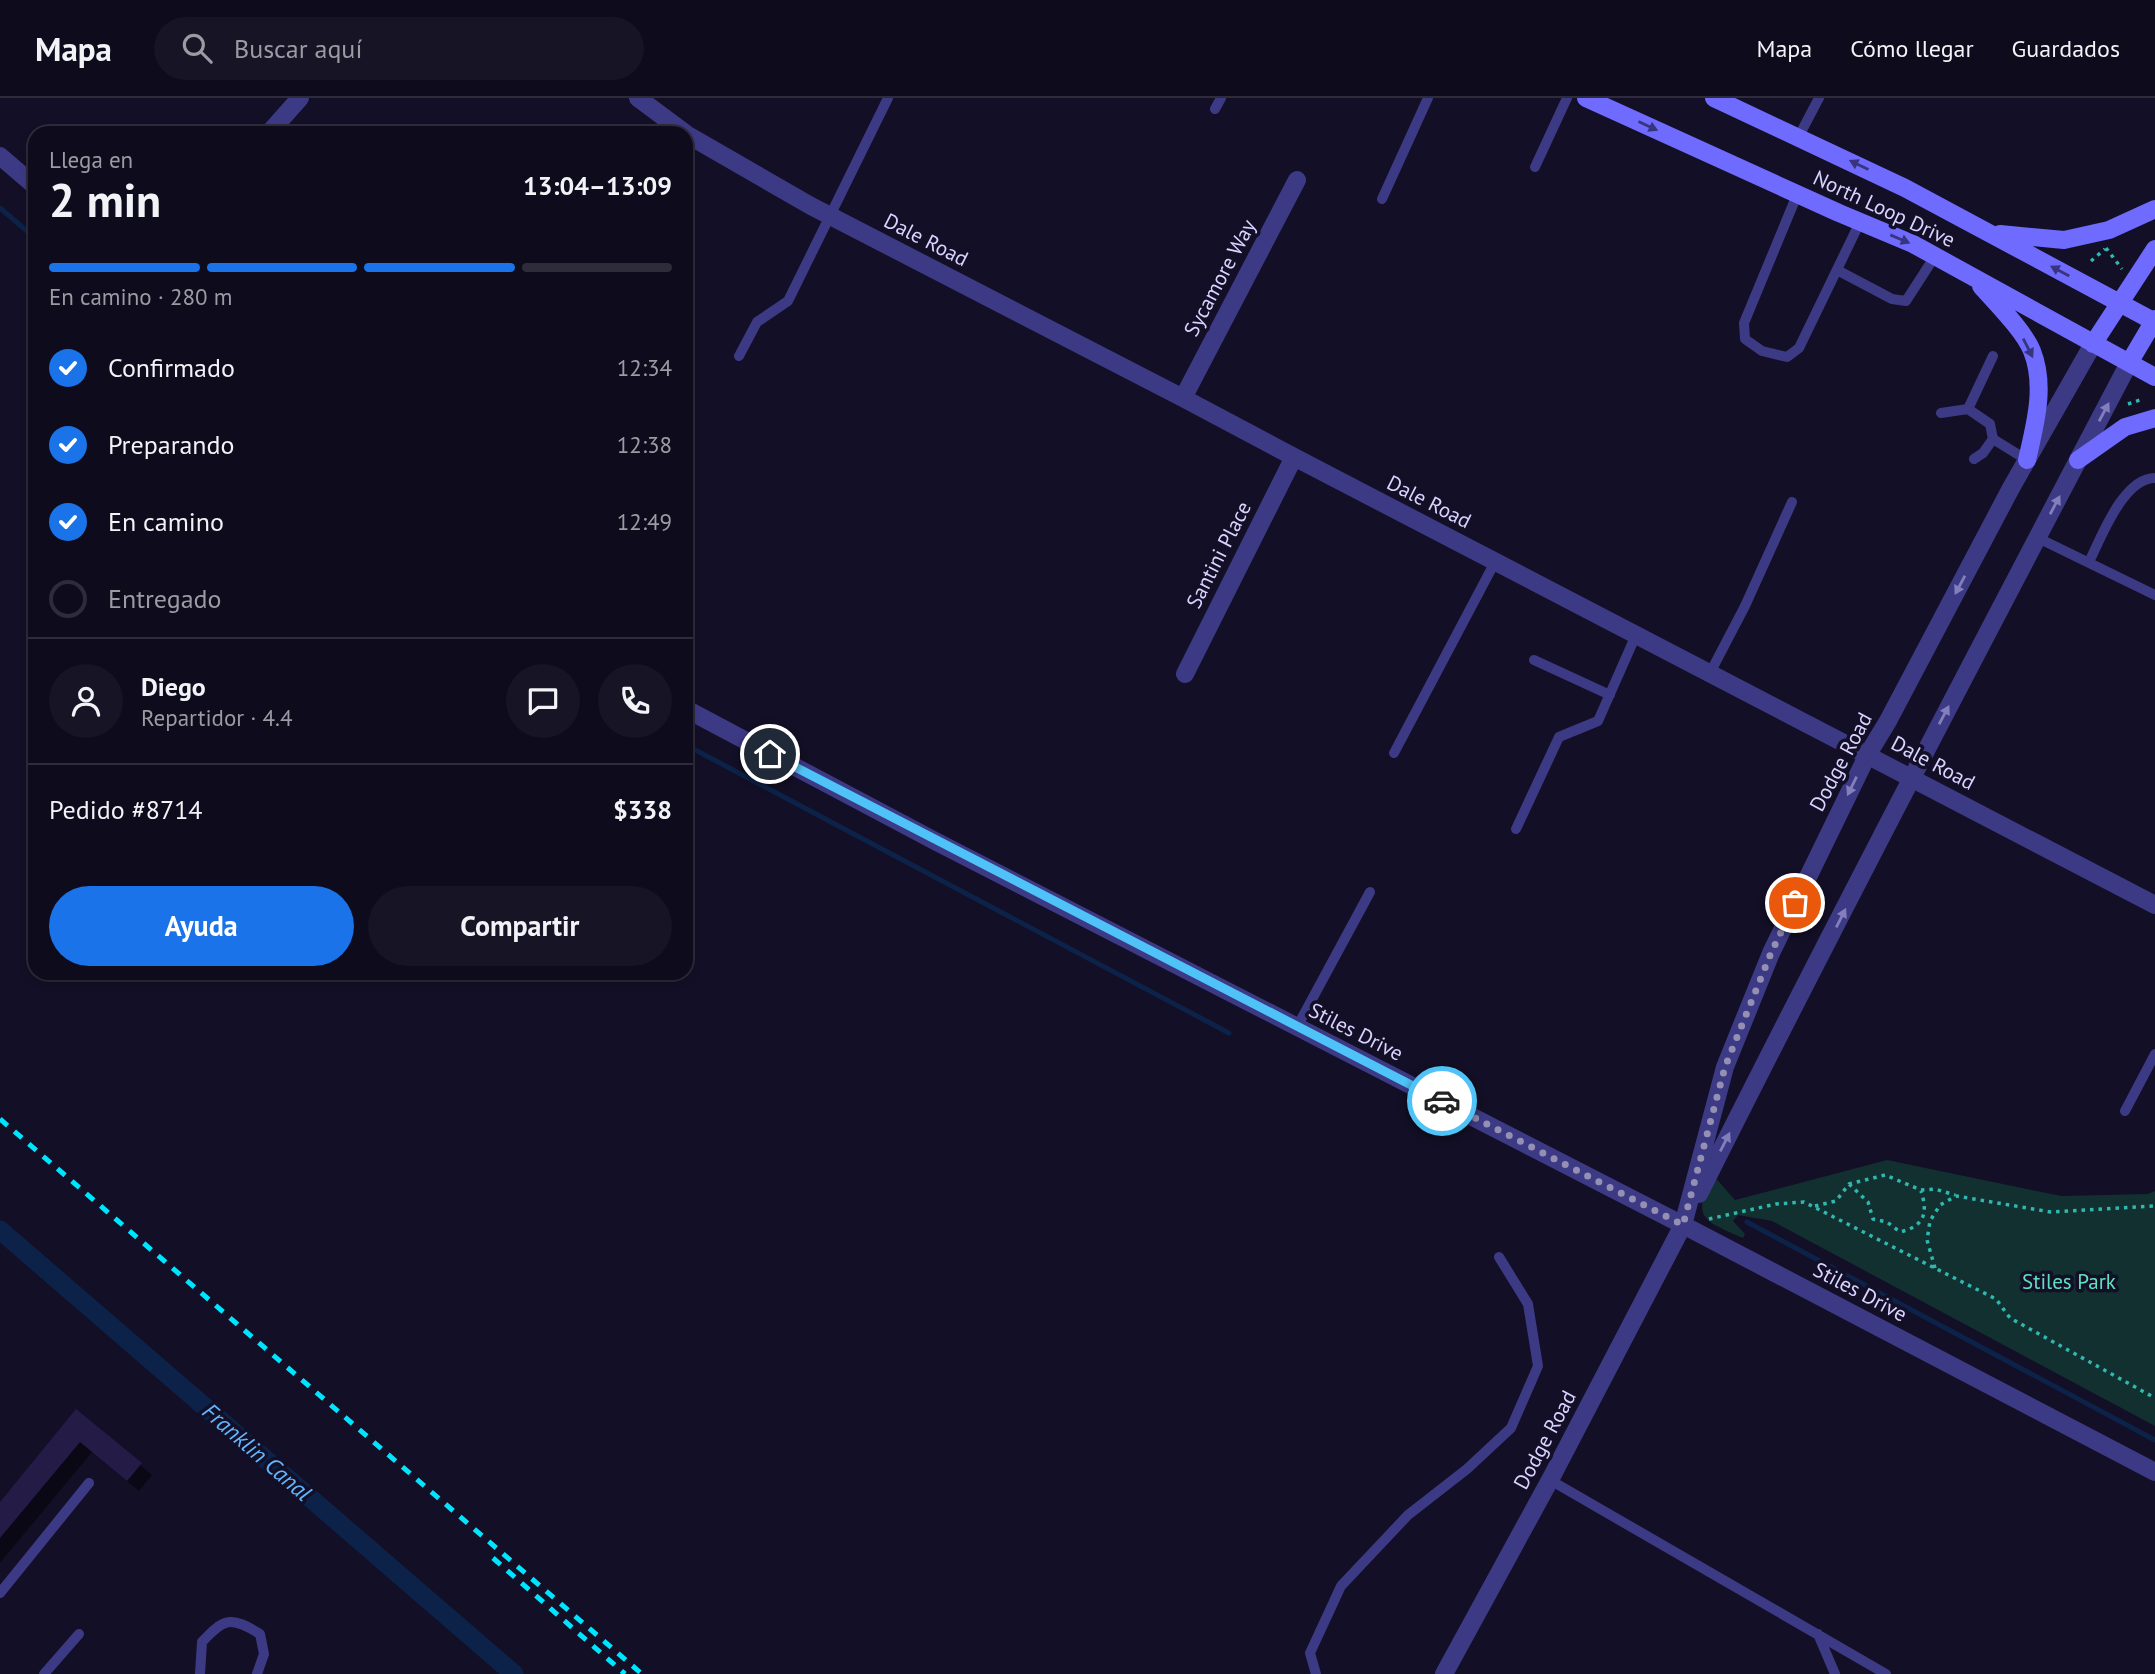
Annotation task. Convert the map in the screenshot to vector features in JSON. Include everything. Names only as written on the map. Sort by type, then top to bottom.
[{"type":"main road","name":"North Loop Drive","points":[[1586,98],[1935,256],[2155,377]]},
{"type":"main road","name":"North Loop Drive","points":[[1714,98],[1905,188],[2154,321]]},
{"type":"main road","points":[[1987,232],[2064,240],[2109,230],[2155,209]]},
{"type":"main road","points":[[2093,344],[2155,249]]},
{"type":"main road","points":[[1972,276],[2010,319],[2032,350],[2039,383],[2037,417],[2027,460]]},
{"type":"main road","points":[[2129,363],[2154,321]]},
{"type":"main road","points":[[2078,460],[2125,427],[2155,418]]},
{"type":"street","points":[[275,126],[300,98]]},
{"type":"street","name":"Dale Road","points":[[638,98],[676,126]]},
{"type":"street","name":"Dale Road","points":[[693,137],[831,216],[2155,905]]},
{"type":"street","points":[[0,156],[28,180]]},
{"type":"street","name":"Sycamore Way","points":[[1183,398],[1297,180]]},
{"type":"street","name":"Dodge Road","points":[[1683,1225],[1725,1067],[1771,953],[1868,754],[2093,344]]},
{"type":"street","name":"Dodge Road","points":[[1444,1674],[1683,1225],[1854,893],[1910,778],[2129,363]]},
{"type":"street","name":"Santini Place","points":[[1185,674],[1294,457]]},
{"type":"street","name":"Stiles Drive","points":[[693,713],[935,841],[1683,1225],[2155,1472]]},
{"type":"lane","points":[[738,356],[757,322],[788,301],[888,98]]},
{"type":"lane","points":[[1215,109],[1221,98]]},
{"type":"lane","points":[[1382,199],[1428,98]]},
{"type":"lane","points":[[1535,167],[1567,98]]},
{"type":"lane","points":[[1799,136],[1819,98]]},
{"type":"lane","points":[[1797,195],[1744,323],[1745,339],[1762,351],[1787,358],[1799,348],[1860,222]]},
{"type":"lane","points":[[1837,270],[1892,299],[1906,301],[1935,256]]},
{"type":"lane","points":[[1968,409],[1993,356]]},
{"type":"lane","points":[[1941,413],[1968,409],[1990,424],[1993,439],[1983,453],[1974,459]]},
{"type":"lane","points":[[1993,439],[2027,460]]},
{"type":"lane","points":[[2089,562],[2126,493],[2150,478],[2155,478]]},
{"type":"lane","points":[[1710,673],[1745,606],[1793,502]]},
{"type":"lane","points":[[2038,538],[2155,595]]},
{"type":"lane","points":[[1394,753],[1495,562]]},
{"type":"lane","points":[[1516,829],[1559,737],[1598,721],[1636,635]]},
{"type":"lane","points":[[1534,660],[1610,695]]},
{"type":"lane","points":[[1297,1027],[1370,892]]},
{"type":"lane","points":[[2125,1111],[2155,1054]]},
{"type":"lane","points":[[1316,1674],[1310,1653],[1341,1586],[1408,1515],[1467,1468],[1511,1427],[1538,1366],[1528,1304],[1499,1257]]},
{"type":"lane","points":[[1549,1480],[1886,1674]]},
{"type":"lane","points":[[0,1593],[89,1483]]},
{"type":"lane","points":[[200,1674],[202,1642],[218,1625],[241,1622],[260,1634],[264,1654],[257,1674]]},
{"type":"lane","points":[[44,1674],[79,1634]]},
{"type":"lane","points":[[1818,1634],[1835,1674]]},
{"type":"path","points":[[2106,248],[2123,271]]},
{"type":"path","points":[[1813,1206],[1836,1201],[1849,1184],[1885,1175],[1921,1190],[1935,1189],[1955,1196],[2051,1212],[2155,1206]]},
{"type":"path","points":[[1849,1184],[1868,1202],[1873,1219],[1887,1222],[1900,1232],[1911,1229],[1922,1220],[1926,1207],[1921,1190]]},
{"type":"path","points":[[1935,1268],[1927,1240],[1930,1221],[1940,1205],[1955,1196]]},
{"type":"path","points":[[1683,1225],[1776,1204],[1804,1202],[1996,1299],[2010,1318],[2155,1398]]},
{"type":"green space","name":"Stiles Park","points":[[1887,1160],[2061,1196],[2148,1194],[2155,1191],[2155,1426],[1772,1221],[1738,1215],[1733,1221],[1745,1234],[1743,1238],[1711,1222],[1702,1210],[1706,1190],[1713,1175],[1735,1200]]},
{"type":"building","points":[[76,1409],[142,1463],[127,1481],[80,1442],[0,1538],[0,1502]]},
{"type":"waterway","points":[[0,208],[28,232]]},
{"type":"waterway","points":[[693,749],[1229,1033]]},
{"type":"waterway","points":[[1747,1222],[2155,1440]]},
{"type":"waterway","name":"Franklin Canal","points":[[0,1230],[514,1674]]},
{"type":"railway","points":[[0,1119],[642,1674]]},
{"type":"railway","points":[[493,1558],[625,1674]]},
{"type":"way so far","points":[[1442,1101],[1683,1225],[1725,1067],[1771,953],[1795,903]]},
{"type":"route","points":[[770,754],[1442,1101]]}]
